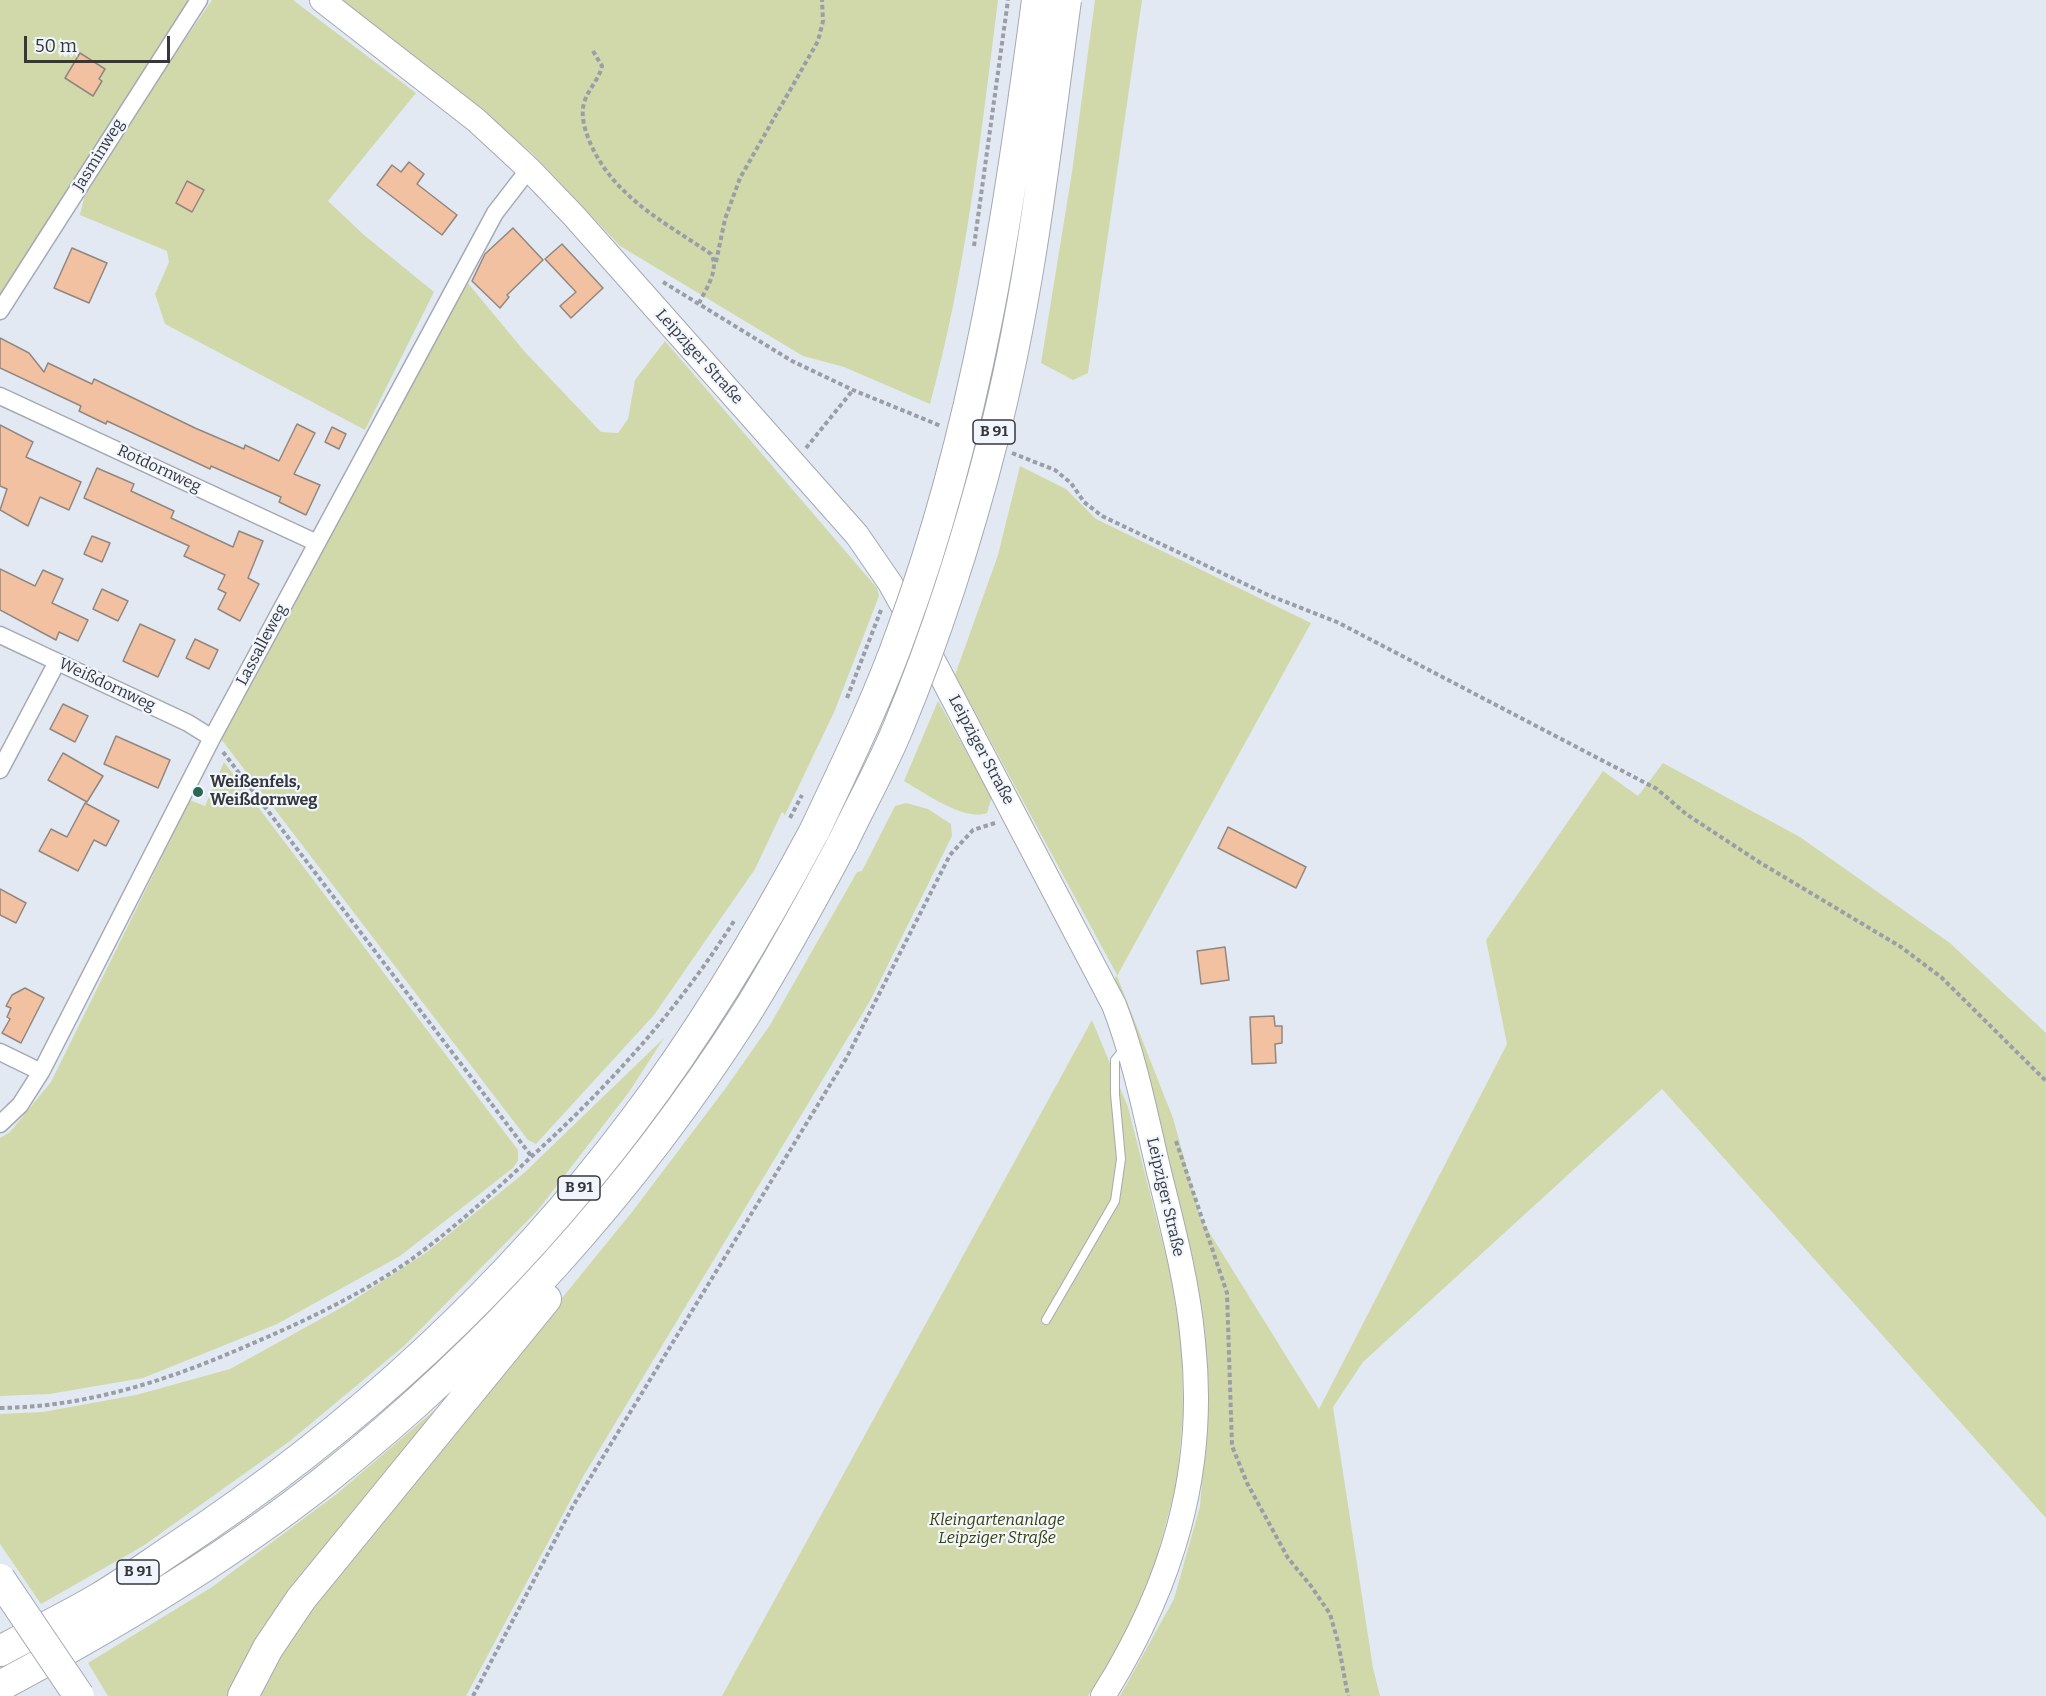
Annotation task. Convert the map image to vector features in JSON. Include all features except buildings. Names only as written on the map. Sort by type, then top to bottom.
[{"type":"highway","name":"B 91","points":[[0,1651],[100,1598],[269,1483],[408,1368],[497,1282],[589,1176],[670,1071],[745,956],[798,825],[868,715],[903,631],[952,474],[975,385],[996,280],[1037,0]]},
{"type":"highway","name":"B 91","points":[[0,1686],[114,1623],[208,1564],[324,1481],[466,1356],[614,1196],[678,1112],[745,1014],[804,915],[843,842],[897,730],[923,665],[961,551],[993,437],[1023,294],[1066,0]]},
{"type":"highway","points":[[243,1696],[268,1648],[301,1599],[601,1232],[614,1196]]},
{"type":"highway","points":[[0,1579],[79,1696]]},
{"type":"street","name":"Jasminweg","points":[[0,311],[199,0]]},
{"type":"street","name":"Leipziger Straße","points":[[322,0],[476,120],[529,169],[857,535],[890,583],[1114,1005],[1127,1046],[1170,1214],[1188,1305],[1195,1363],[1196,1425],[1185,1506],[1174,1551],[1140,1632],[1103,1696]]},
{"type":"street","name":"Lassalleweg","points":[[0,1124],[20,1105],[41,1072],[212,738],[495,213],[529,169]]},
{"type":"street","name":"Rotdornweg","points":[[0,396],[317,543]]},
{"type":"street","name":"Weißdornweg","points":[[0,635],[188,723],[212,738]]},
{"type":"street","points":[[0,770],[57,662]]},
{"type":"street","points":[[0,1052],[41,1072]]},
{"type":"lane","points":[[1046,1320],[1116,1201],[1120,1159],[1115,1060],[1127,1046]]},
{"type":"path","points":[[699,303],[714,268],[725,219],[740,178],[818,41],[823,21],[822,0]]},
{"type":"path","points":[[973,249],[1008,0]]},
{"type":"path","points":[[593,51],[602,66],[600,76],[584,103],[583,118],[594,151],[608,174],[628,197],[711,254],[715,261],[714,268]]},
{"type":"path","points":[[654,277],[792,361],[918,417]]},
{"type":"path","points":[[794,463],[853,390]]},
{"type":"path","points":[[936,430],[938,420]]},
{"type":"path","points":[[1036,462],[1055,470],[1071,483],[1084,502],[1102,516],[1268,595],[1337,621],[1657,789],[1686,814],[1901,947],[1941,977],[2046,1081]]},
{"type":"path","points":[[845,702],[882,607]]},
{"type":"path","points":[[212,738],[532,1157]]},
{"type":"path","points":[[798,825],[805,789]]},
{"type":"path","points":[[473,1696],[573,1506],[847,1057],[950,855],[973,830],[1015,815]]},
{"type":"path","points":[[0,1408],[21,1408],[115,1395],[204,1364],[307,1321],[408,1261],[511,1178],[574,1120],[627,1063],[694,979],[738,914]]},
{"type":"path","points":[[1175,1140],[1227,1293],[1232,1446],[1247,1483],[1283,1550],[1330,1614],[1338,1642],[1348,1696]]},
{"type":"green space","points":[[0,0],[190,0],[0,294]]},
{"type":"green space","points":[[212,0],[293,0],[416,93],[328,201],[364,235],[434,292],[365,430],[165,324],[155,294],[169,262],[167,251],[80,215],[88,181]]},
{"type":"green space","points":[[341,0],[998,0],[979,152],[963,254],[943,354],[930,404],[844,367],[803,356],[620,246],[534,155],[456,88]]},
{"type":"green space","points":[[1095,0],[1142,0],[1088,373],[1073,380],[1041,363],[1072,172]]},
{"type":"green space","points":[[467,282],[525,352],[601,432],[618,433],[628,419],[635,380],[665,341],[877,588],[879,596],[835,710],[785,815],[782,812],[755,869],[654,1015],[536,1144],[528,1140],[221,739]]},
{"type":"green space","points":[[1020,466],[1066,489],[1096,519],[1311,623],[1117,976],[1173,1118],[1201,1219],[1319,1409],[1507,1044],[1486,940],[1603,771],[1638,796],[1663,763],[1800,837],[1950,943],[2046,1033],[2046,1518],[1662,1089],[1363,1362],[1333,1407],[1373,1668],[1380,1696],[1120,1696],[1174,1599],[1200,1506],[1208,1410],[1205,1331],[1190,1249],[1113,982],[1117,975],[955,675],[998,555]]},
{"type":"green space","points":[[938,701],[992,797],[987,813],[978,815],[956,810],[904,781]]},
{"type":"green space","points":[[224,762],[518,1150],[518,1161],[513,1168],[400,1256],[277,1324],[143,1378],[50,1394],[0,1396],[0,1138],[10,1132],[51,1082],[190,800],[205,806]]},
{"type":"green space","points":[[906,803],[928,809],[951,824],[952,836],[870,1001],[584,1475],[466,1696],[257,1696],[293,1629],[632,1212],[725,1089],[770,1025],[857,872],[862,871],[895,806]]},
{"type":"green space","name":"Kleingartenanlage Leipziger Straße","points":[[1092,1020],[1128,1107],[1169,1268],[1182,1345],[1183,1414],[1177,1482],[1148,1590],[1109,1663],[1088,1696],[722,1696]]},
{"type":"green space","points":[[664,1038],[629,1092],[538,1210],[404,1346],[290,1441],[143,1546],[41,1604],[0,1544],[0,1414],[43,1412],[136,1395],[230,1369],[346,1305],[427,1252],[524,1173]]},
{"type":"green space","points":[[444,1402],[232,1696],[108,1696],[88,1663],[212,1587],[338,1493]]},
{"type":"place","name":"Weißenfels, Weißdornweg","points":[[198,792]]}]
